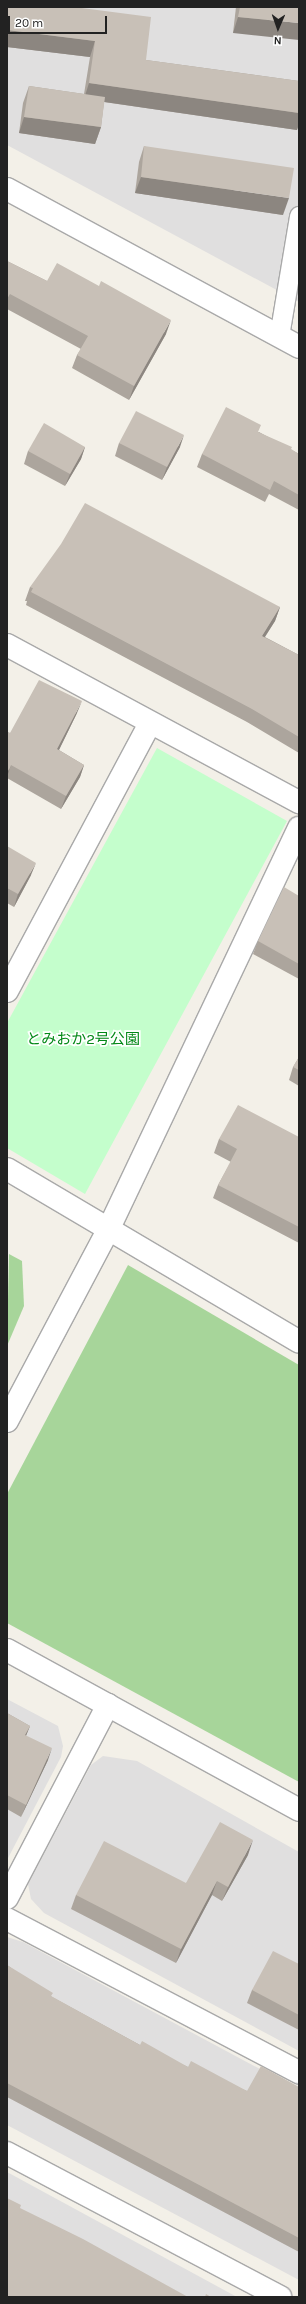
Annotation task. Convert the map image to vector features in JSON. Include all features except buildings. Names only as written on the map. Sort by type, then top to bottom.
[{"type":"street","points":[[7,189],[299,347]]},
{"type":"street","points":[[7,645],[299,802]]},
{"type":"street","points":[[7,991],[150,722]]},
{"type":"street","points":[[7,1421],[109,1228],[296,840]]},
{"type":"street","points":[[7,1169],[109,1228],[299,1342]]},
{"type":"street","points":[[7,1650],[299,1810]]},
{"type":"street","points":[[7,1898],[108,1705]]},
{"type":"street","points":[[7,1919],[299,2072]]},
{"type":"street","points":[[7,2153],[280,2297]]},
{"type":"lane","points":[[279,336],[299,216]]},
{"type":"shaded area","points":[[7,7],[299,7],[299,302],[7,145]]},
{"type":"shaded area","points":[[7,1699],[58,1726],[63,1746],[61,1757],[7,1860]]},
{"type":"shaded area","points":[[103,1756],[137,1761],[299,1852],[299,2051],[44,1913],[31,1899],[28,1884],[91,1765]]},
{"type":"shaded area","points":[[7,1937],[23,1942],[299,2090],[299,2280],[7,2125]]},
{"type":"shaded area","points":[[7,2172],[237,2297],[7,2297]]},
{"type":"green space","name":"とみおか2号公園","points":[[157,748],[287,821],[85,1194],[7,1148],[7,1023]]},
{"type":"green space","points":[[9,1254],[22,1261],[24,1306],[7,1346]]},
{"type":"green space","points":[[128,1265],[299,1365],[299,1782],[7,1623],[7,1494]]}]
